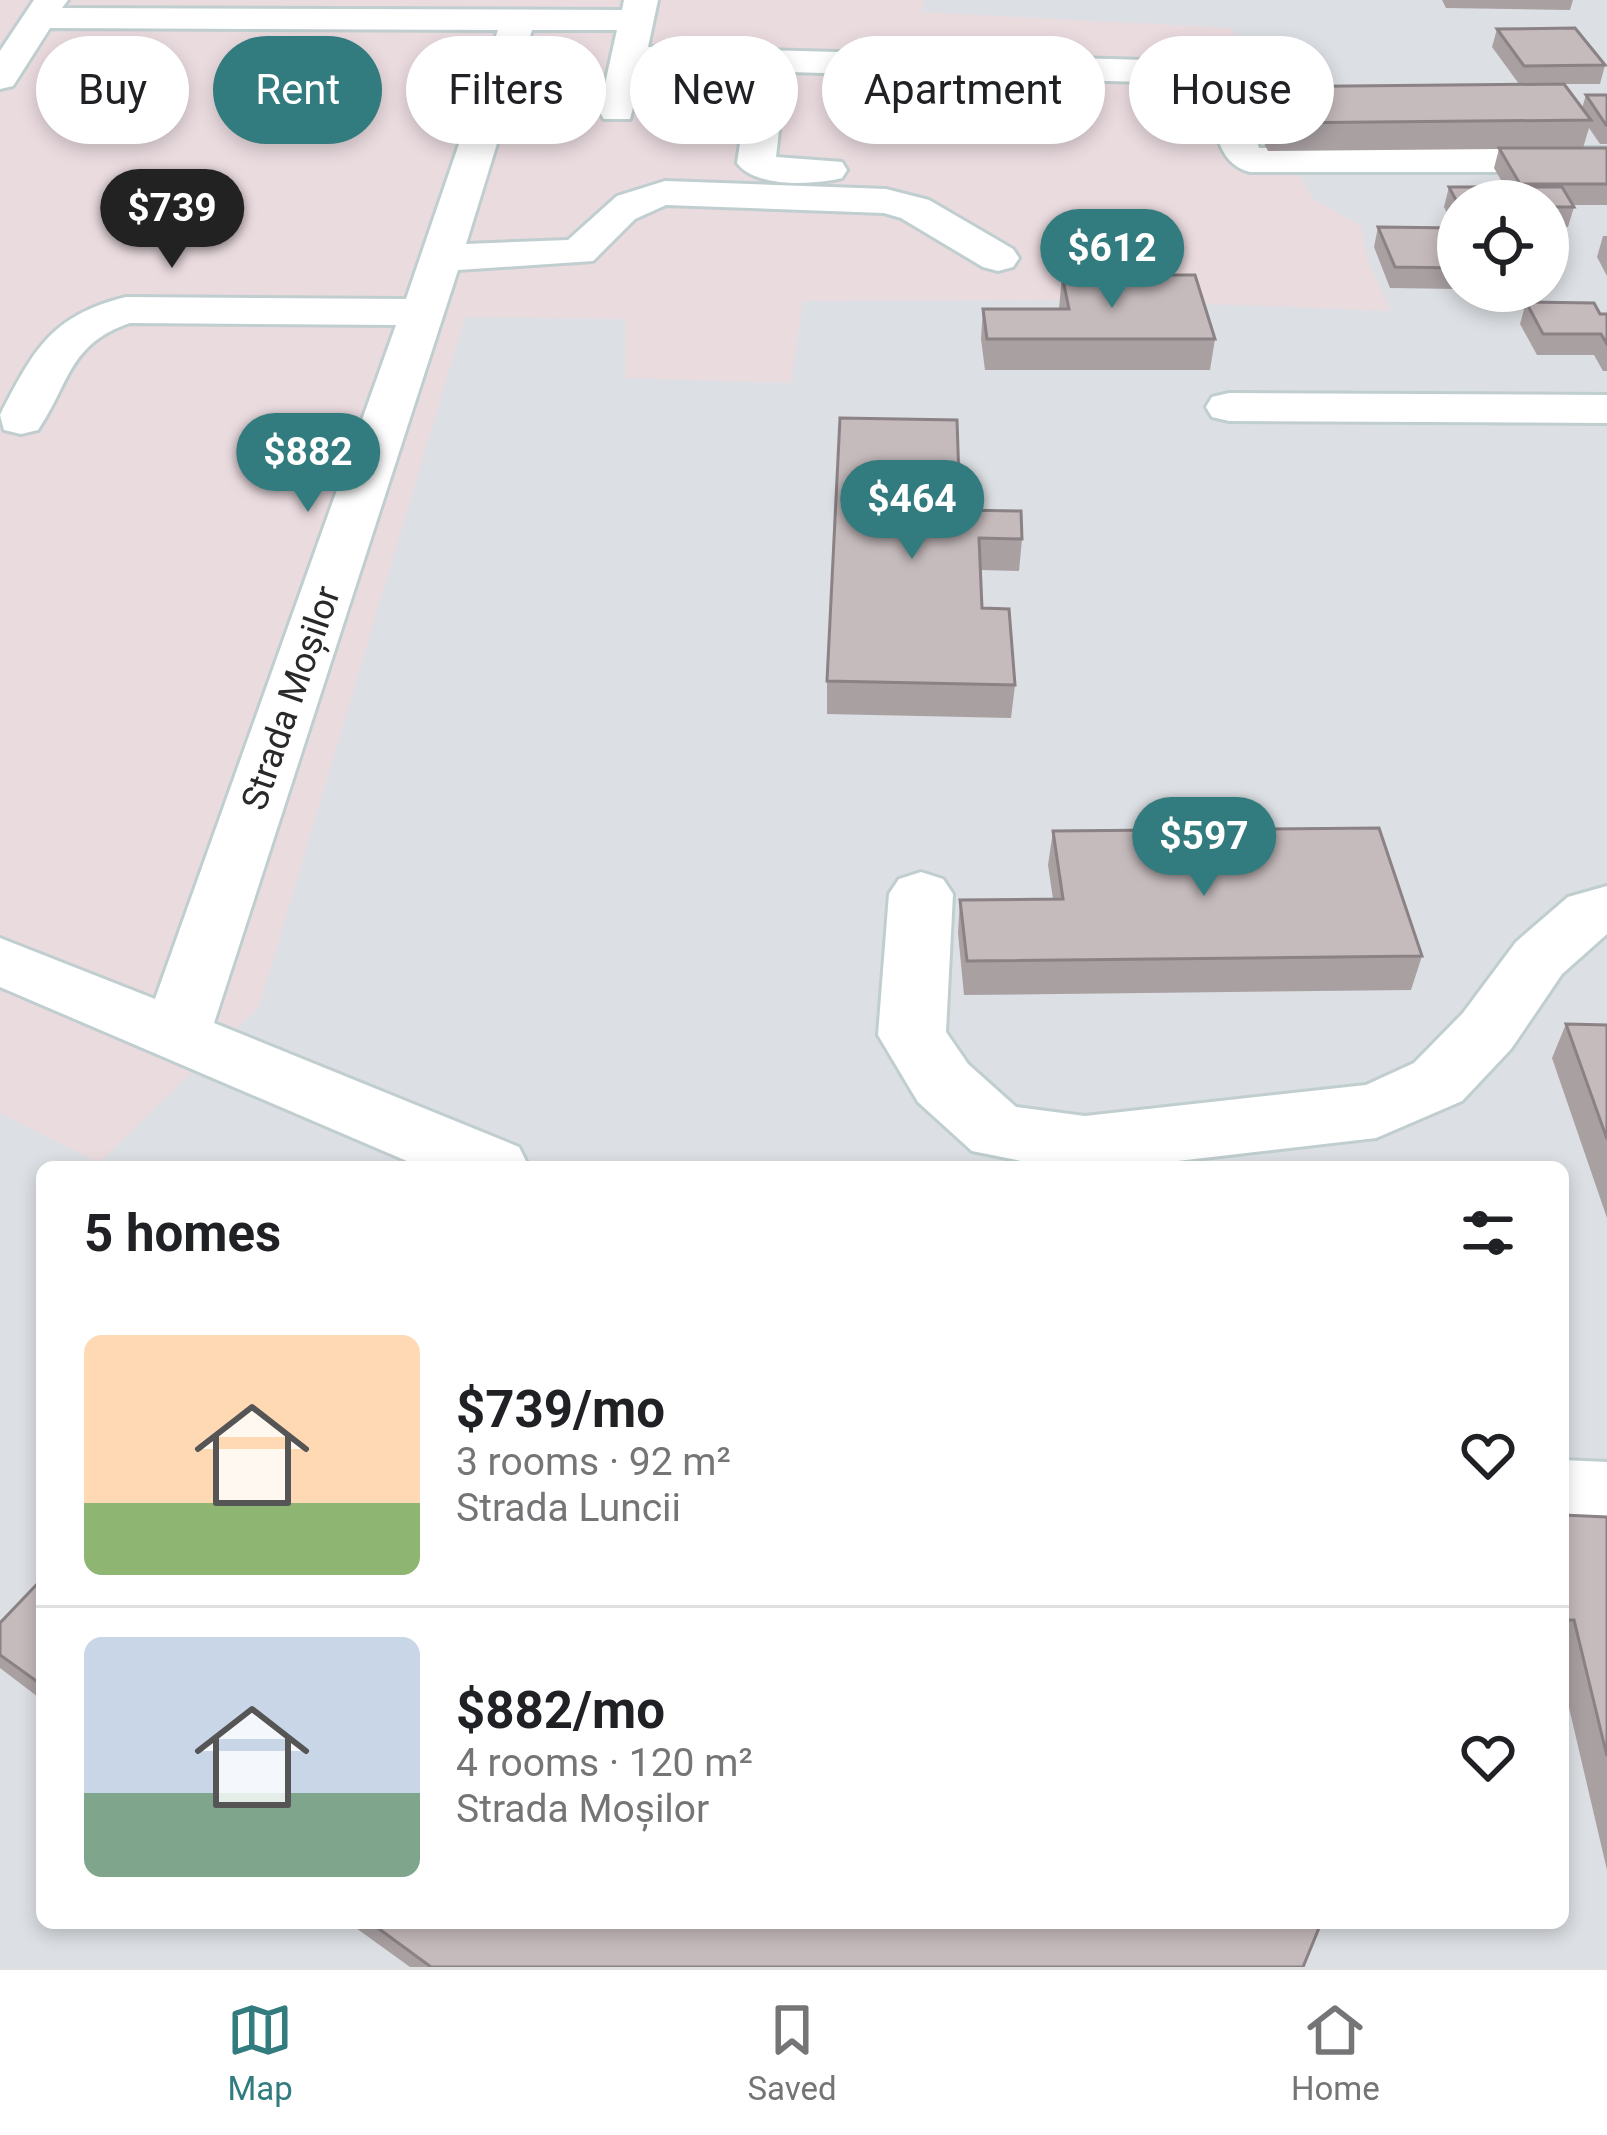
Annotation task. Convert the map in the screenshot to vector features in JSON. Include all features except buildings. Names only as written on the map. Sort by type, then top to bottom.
[{"type":"street","points":[[0,78],[47,9],[518,20],[639,10],[619,106],[630,104]]},
{"type":"street","name":"Strada Moșilor","points":[[177,1033],[518,20]]},
{"type":"street","points":[[628,57],[1129,71]]},
{"type":"street","points":[[1334,106],[1371,106]]},
{"type":"street","points":[[761,144],[759,165],[858,171]]},
{"type":"street","points":[[1239,144],[1242,155],[1250,160],[1607,160]]},
{"type":"street","points":[[441,258],[578,252],[594,242],[611,215],[634,200],[665,193],[886,201],[915,209],[998,257]]},
{"type":"street","points":[[21,420],[62,342],[89,320],[126,310],[422,312]]},
{"type":"street","points":[[1229,407],[1607,409]]},
{"type":"street","points":[[921,894],[912,1035],[943,1082],[997,1132],[1085,1144],[1376,1112],[1438,1082],[1487,1031],[1540,958],[1591,913],[1607,908]]},
{"type":"street","points":[[0,961],[479,1161]]},
{"type":"street","points":[[1569,1498],[1607,1500]]},
{"type":"shaded area","points":[[925,0],[1607,0],[1607,1967],[0,1967],[0,1113],[95,1161],[36,1161],[36,1929],[1569,1929],[1569,1161],[101,1161],[259,1007],[465,317],[625,319],[625,378],[791,383],[803,301],[1104,300],[1391,311],[1368,261],[1361,226],[1313,199],[1282,144],[1334,144],[1334,36],[1235,36],[1232,28],[921,12]]}]
